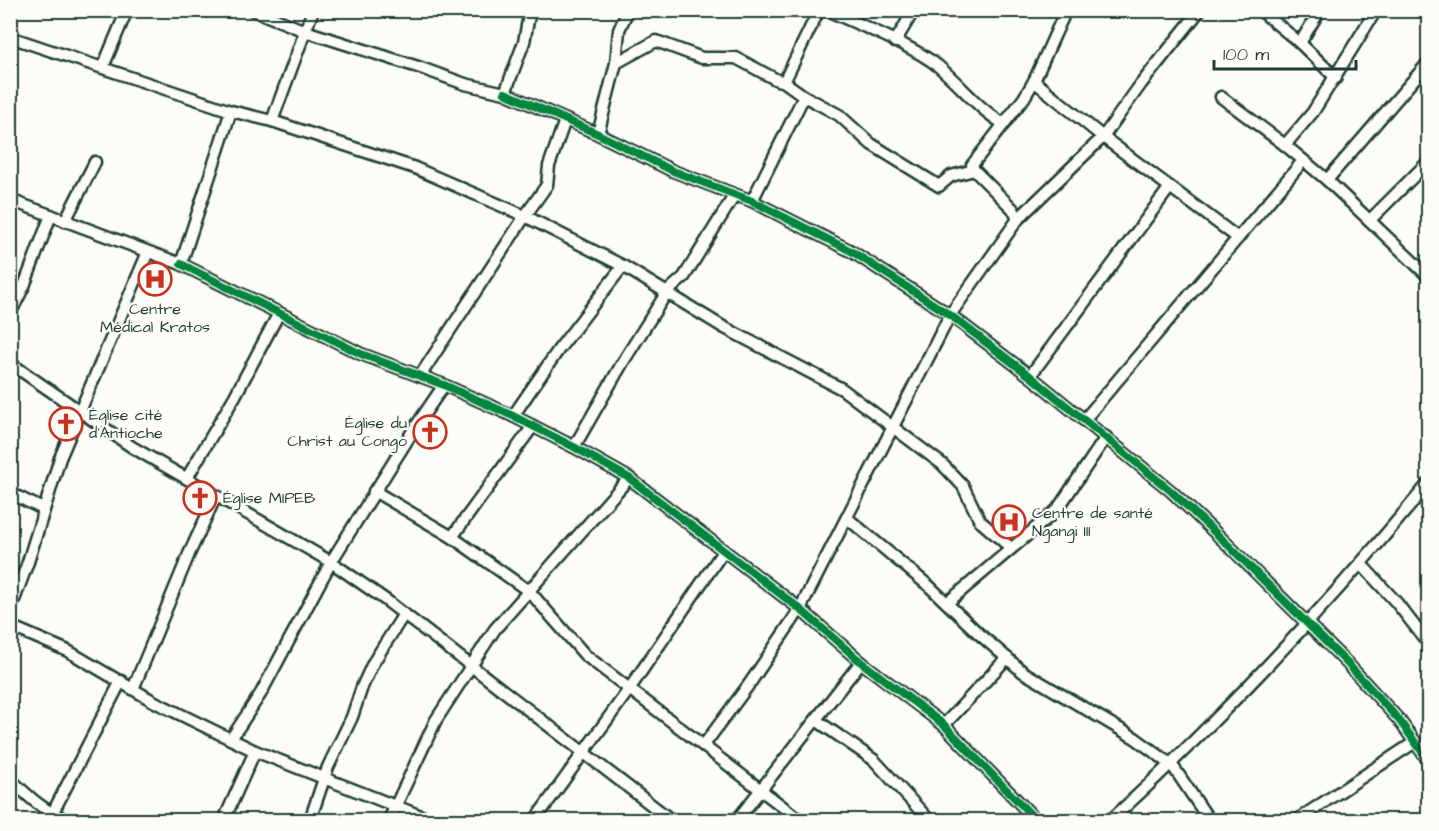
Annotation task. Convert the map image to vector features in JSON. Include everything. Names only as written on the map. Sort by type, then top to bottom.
[{"type":"street","points":[[103,67],[127,10]]},
{"type":"street","points":[[253,10],[305,31],[465,84],[505,93],[598,134],[673,171],[752,201],[851,251],[950,315],[1030,376],[1171,491],[1307,623],[1392,712],[1428,760]]},
{"type":"street","points":[[272,121],[313,10]]},
{"type":"street","points":[[505,93],[524,42],[530,10]]},
{"type":"street","points":[[598,134],[616,63],[619,30],[628,10]]},
{"type":"street","points":[[783,81],[819,10]]},
{"type":"street","points":[[826,10],[895,42],[937,65],[989,115],[1004,124]]},
{"type":"street","points":[[895,42],[915,10]]},
{"type":"street","points":[[1018,219],[1013,209],[974,170],[972,165],[1024,98],[1066,10]]},
{"type":"street","points":[[704,745],[750,683],[800,609],[950,315],[1018,219],[1103,137],[1141,84],[1200,10]]},
{"type":"street","points":[[1260,10],[1300,43],[1336,78]]},
{"type":"street","points":[[1300,43],[1320,10]]},
{"type":"street","points":[[1285,145],[1313,112],[1336,78],[1376,10]]},
{"type":"street","points":[[10,37],[231,111],[272,121],[416,168],[525,216],[624,266],[723,327],[842,389],[942,464],[959,481],[980,521],[1011,548]]},
{"type":"street","points":[[616,63],[656,41],[702,58],[735,58],[783,81],[804,96],[839,115],[872,144],[939,186],[951,176],[974,170]]},
{"type":"street","points":[[1327,180],[1428,63]]},
{"type":"street","points":[[1034,81],[1103,137],[1238,238]]},
{"type":"street","points":[[752,201],[804,96]]},
{"type":"street","points":[[1221,97],[1327,180],[1428,276]]},
{"type":"street","points":[[181,264],[231,111]]},
{"type":"street","points":[[420,376],[547,185],[549,166],[565,120]]},
{"type":"street","points":[[1084,420],[1303,161]]},
{"type":"street","points":[[65,220],[95,162]]},
{"type":"street","points":[[1370,220],[1428,162]]},
{"type":"street","points":[[1030,376],[1170,187]]},
{"type":"street","points":[[574,447],[622,362],[667,292],[684,277],[734,196]]},
{"type":"street","points":[[10,200],[181,264],[361,354],[444,385],[513,416],[629,478],[800,609],[861,662],[944,725],[1036,820]]},
{"type":"street","points":[[10,314],[24,286],[51,215]]},
{"type":"street","points":[[10,611],[60,458],[148,252]]},
{"type":"street","points":[[513,416],[559,349],[624,266]]},
{"type":"street","points":[[187,478],[235,396],[279,313]]},
{"type":"street","points":[[10,363],[132,447],[331,562],[404,614],[671,820]]},
{"type":"street","points":[[231,739],[261,693],[331,562],[374,491],[444,385]]},
{"type":"street","points":[[452,537],[533,426]]},
{"type":"street","points":[[946,603],[1057,510],[1106,437]]},
{"type":"street","points":[[389,820],[436,720],[495,629],[629,478]]},
{"type":"street","points":[[374,491],[452,537],[530,591],[585,655],[800,820]]},
{"type":"street","points":[[1111,820],[1172,765],[1307,623],[1426,492]]},
{"type":"street","points":[[10,493],[43,509]]},
{"type":"street","points":[[133,689],[189,554],[216,496]]},
{"type":"street","points":[[847,518],[1029,676],[1135,738],[1172,765],[1209,820]]},
{"type":"street","points":[[535,820],[630,688],[724,550]]},
{"type":"street","points":[[1361,564],[1396,602],[1428,643]]},
{"type":"street","points":[[10,576],[22,580]]},
{"type":"street","points":[[310,820],[326,778],[328,766],[352,717],[362,687],[373,663],[404,614]]},
{"type":"street","points":[[10,626],[68,651],[153,701],[255,751],[432,820]]},
{"type":"street","points":[[944,725],[1007,658]]},
{"type":"street","points":[[738,820],[861,662]]},
{"type":"street","points":[[50,818],[121,681]]},
{"type":"street","points":[[816,720],[874,760],[929,820]]},
{"type":"street","points":[[1297,820],[1415,742]]},
{"type":"street","points":[[224,820],[255,751]]},
{"type":"street","points":[[10,779],[50,818],[67,820]]},
{"type":"cycle path","points":[[505,93],[598,134],[673,171],[752,201],[851,251],[950,315],[1030,376],[1171,491],[1346,662],[1399,720],[1428,760]]},
{"type":"cycle path","points":[[181,264],[361,354],[444,385],[513,416],[629,478],[800,609],[861,662],[944,725],[1036,820]]},
{"type":"place","name":"Centre Médical Kratos","points":[[155,279]]},
{"type":"place","name":"Église cité d'Antioche","points":[[66,424]]},
{"type":"place","name":"Église du Christ au Congo","points":[[430,432]]},
{"type":"place","name":"Église MIPEB","points":[[200,498]]},
{"type":"place","name":"Centre de santé Ngangi III","points":[[1009,522]]}]
